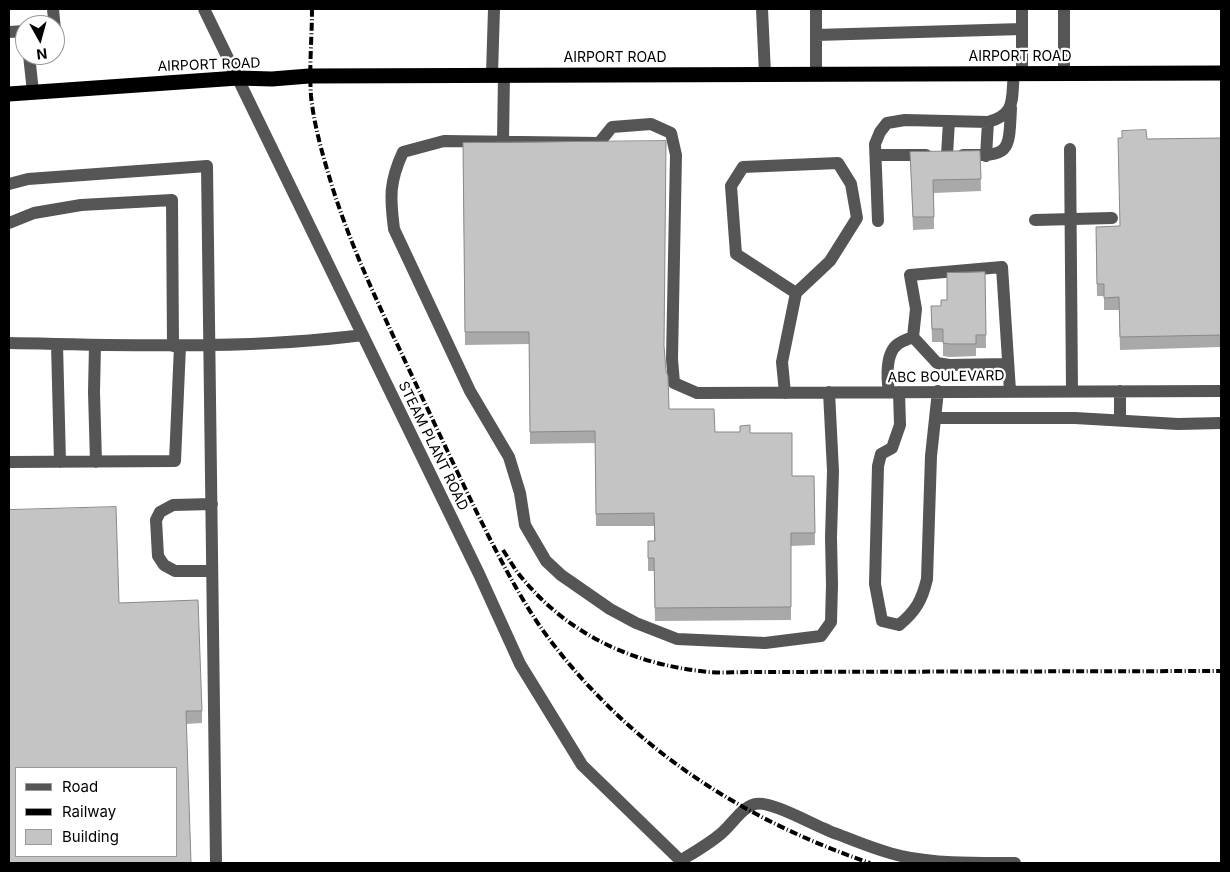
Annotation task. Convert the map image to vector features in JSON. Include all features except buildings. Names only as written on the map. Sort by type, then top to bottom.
[{"type":"highway","name":"AIRPORT ROAD","points":[[9,94],[238,78],[272,79],[309,76],[1221,73]]},
{"type":"street","name":"STEAM PLANT ROAD","points":[[204,9],[479,574],[520,664],[582,765],[681,862]]},
{"type":"street","points":[[494,9],[504,142],[444,141],[402,152],[394,172],[390,200],[394,229],[438,326],[470,391],[510,457],[520,493],[525,525],[546,561],[561,575],[610,609],[636,624],[677,639],[765,643],[821,636],[831,622],[833,471],[829,392]]},
{"type":"street","points":[[762,9],[765,74]]},
{"type":"street","points":[[816,9],[816,74]]},
{"type":"street","points":[[876,155],[986,156],[1006,148],[1010,140],[1011,108],[1018,74],[1022,9]]},
{"type":"street","points":[[1064,9],[1064,73]]},
{"type":"street","points":[[816,34],[1022,29]]},
{"type":"street","points":[[30,65],[33,92]]},
{"type":"street","points":[[878,221],[875,144],[887,122],[904,120],[988,122],[1007,114],[1011,108]]},
{"type":"street","points":[[947,155],[949,121]]},
{"type":"street","points":[[986,156],[988,122]]},
{"type":"street","name":"ABC BOULEVARD","points":[[504,142],[599,143],[612,127],[651,124],[672,132],[676,155],[672,359],[674,384],[697,393],[1221,391]]},
{"type":"street","points":[[1070,149],[1072,391]]},
{"type":"street","points":[[785,393],[782,362],[796,292],[830,260],[857,218],[851,184],[838,163],[743,167],[731,186],[736,254],[796,292]]},
{"type":"street","points":[[9,184],[28,179],[207,166],[216,863]]},
{"type":"street","points":[[9,223],[34,212],[81,205],[172,200],[176,346],[175,461],[9,462]]},
{"type":"street","points":[[1035,220],[1112,218]]},
{"type":"street","points":[[1008,364],[949,365],[937,363],[913,337],[916,309],[910,275],[1002,267],[1010,391]]},
{"type":"street","points":[[9,343],[210,346],[318,341],[363,335]]},
{"type":"street","points":[[913,337],[899,343],[894,348],[887,366],[900,425],[892,448],[881,454],[878,466],[875,584],[882,621],[898,625],[910,616],[923,597],[928,579],[931,456],[938,391]]},
{"type":"street","points":[[57,344],[60,462]]},
{"type":"street","points":[[95,345],[96,462]]},
{"type":"street","points":[[1120,391],[1120,420]]},
{"type":"street","points":[[936,418],[1047,417],[1178,424],[1221,422]]},
{"type":"street","points":[[212,504],[173,505],[160,512],[156,520],[158,556],[164,565],[175,571],[212,571]]},
{"type":"street","points":[[681,862],[718,836],[745,810],[756,804],[764,804],[778,808],[826,830],[868,846],[902,856],[936,861],[1015,863]]},
{"type":"railway","points":[[312,9],[310,74],[312,107],[322,152],[340,211],[380,308],[460,478],[503,565],[535,619],[585,682],[620,717],[695,778],[779,826],[824,846],[870,863]]},
{"type":"railway","points":[[503,550],[519,575],[541,598],[561,616],[583,631],[606,644],[630,654],[655,663],[682,668],[709,672],[1221,671]]}]
